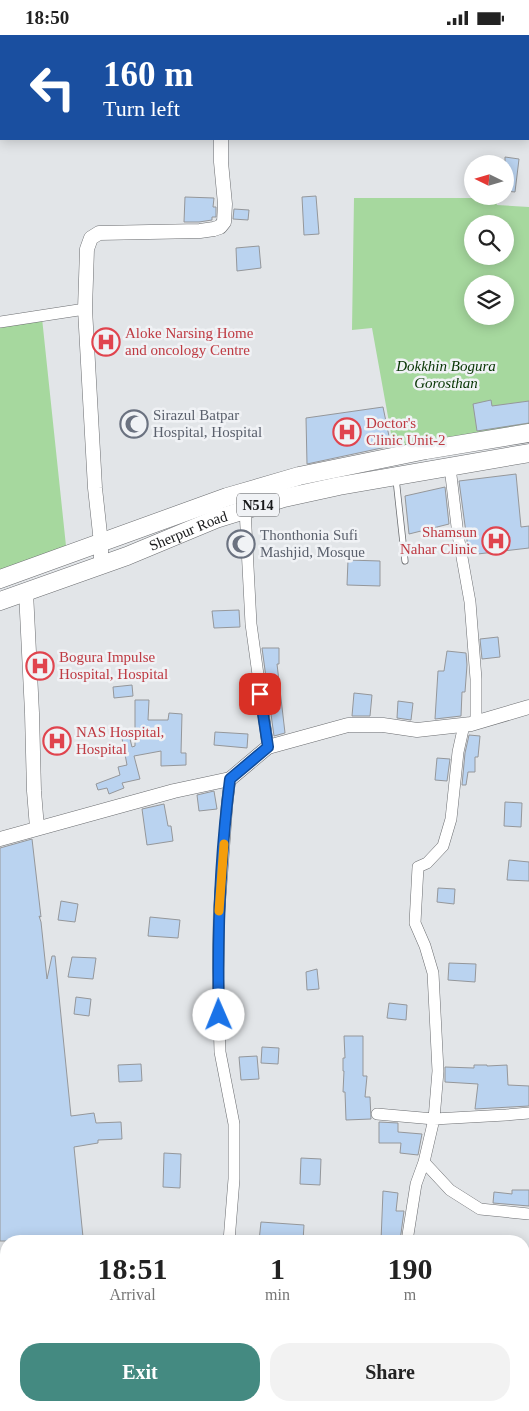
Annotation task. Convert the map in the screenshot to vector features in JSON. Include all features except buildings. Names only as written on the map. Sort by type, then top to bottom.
[{"type":"highway","name":"Sherpur Road","points":[[0,579],[227,497],[299,476],[426,450],[529,433]]},
{"type":"highway","name":"Sherpur Road","points":[[0,601],[127,556],[245,509],[284,498],[339,486],[529,453]]},
{"type":"street","points":[[101,565],[85,309],[87,249],[91,238],[99,233],[200,231],[220,227],[224,222],[226,204],[221,140]]},
{"type":"street","points":[[0,322],[85,309]]},
{"type":"street","points":[[408,1235],[416,1184],[424,1162],[434,1119],[438,1071],[433,973],[425,946],[415,923],[418,867],[427,863],[444,845],[451,819],[458,752],[470,723],[476,679],[470,602],[458,535],[450,467]]},
{"type":"street","points":[[245,509],[251,624],[268,747]]},
{"type":"street","points":[[26,592],[37,828]]},
{"type":"street","points":[[0,839],[174,791],[230,779],[268,747],[348,725],[383,725],[417,730],[470,723],[529,707]]},
{"type":"street","points":[[229,1235],[234,1179],[234,1124],[220,1052],[218,979],[219,913],[230,779]]},
{"type":"street","points":[[377,1114],[434,1119],[529,1113]]},
{"type":"street","points":[[424,1162],[450,1190],[480,1209],[529,1215]]},
{"type":"lane","points":[[395,477],[405,561]]},
{"type":"green space","name":"Dokkhin Bogura Gorosthan","points":[[354,198],[464,198],[464,205],[529,207],[529,426],[394,450],[372,328],[352,330]]},
{"type":"green space","points":[[42,318],[66,546],[0,571],[0,325]]},
{"type":"slow traffic","points":[[219,911],[224,844]]},
{"type":"place","name":"Aloke Narsing Home and oncology Centre","points":[[106,342]]},
{"type":"place","name":"Sirazul Batpar Hospital, Hospital","points":[[134,424]]},
{"type":"place","name":"Doctor's Clinic Unit-2","points":[[347,432]]},
{"type":"place","name":"Shamsun Nahar Clinic","points":[[496,541]]},
{"type":"place","name":"Thonthonia Sufi Mashjid, Mosque","points":[[241,544]]},
{"type":"place","name":"Bogura Impulse Hospital, Hospital","points":[[40,666]]},
{"type":"place","name":"NAS Hospital, Hospital","points":[[57,741]]},
{"type":"route","points":[[219,1015],[219,913],[230,779],[268,747],[260,694]]}]
